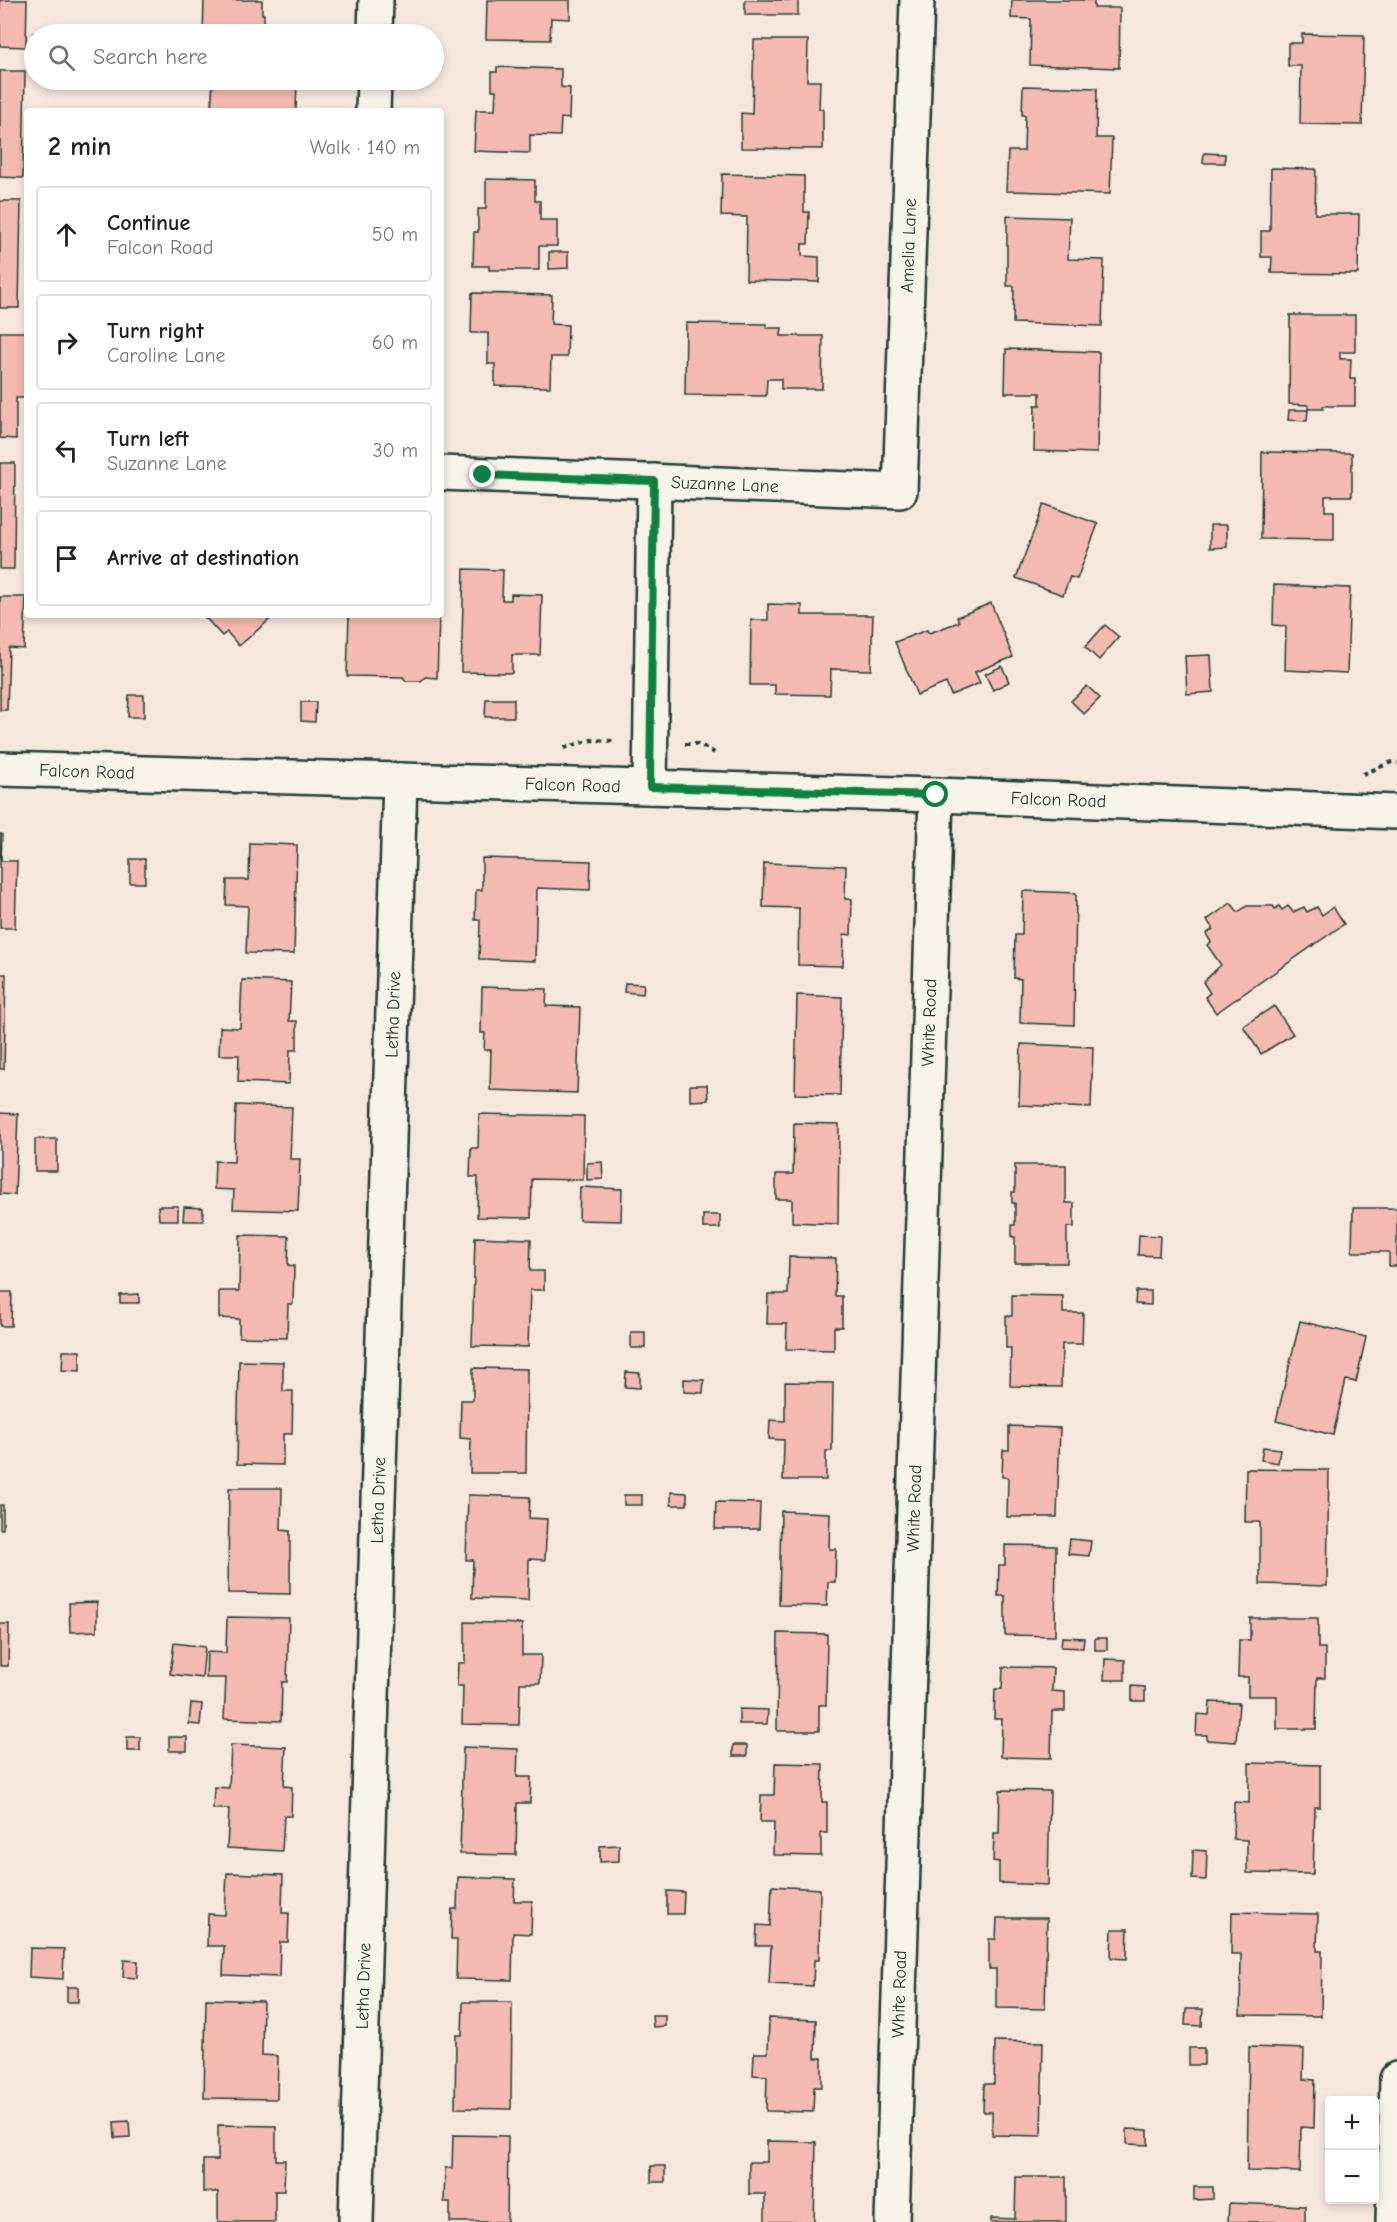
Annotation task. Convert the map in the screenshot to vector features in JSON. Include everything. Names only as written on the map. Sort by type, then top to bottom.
[{"type":"street","points":[[375,24],[376,0]]},
{"type":"street","name":"Amelia Lane","points":[[900,491],[917,0]]},
{"type":"street","points":[[373,108],[374,90]]},
{"type":"street","name":"Suzanne Lane","points":[[444,473],[900,491]]},
{"type":"street","points":[[650,787],[654,481]]},
{"type":"street","name":"Falcon Road","points":[[0,770],[936,795],[1397,812]]},
{"type":"street","name":"Letha Drive","points":[[356,2222],[400,780]]},
{"type":"street","name":"White Road","points":[[892,2222],[936,795]]},
{"type":"street","points":[[1393,2222],[1397,2079]]},
{"type":"building","points":[[0,0],[27,0],[24,47],[0,46]]},
{"type":"building","points":[[204,0],[262,0],[264,24],[203,24]]},
{"type":"building","points":[[487,0],[570,0],[570,19],[551,18],[550,40],[486,39]]},
{"type":"building","points":[[745,0],[798,0],[798,15],[745,15]]},
{"type":"building","points":[[1012,0],[1094,0],[1094,8],[1120,8],[1119,68],[1030,65],[1031,19],[1011,18]]},
{"type":"building","points":[[1302,34],[1364,35],[1362,125],[1300,124],[1301,66],[1288,66],[1288,43],[1302,43]]},
{"type":"building","points":[[754,40],[808,40],[807,81],[820,81],[819,109],[823,109],[823,149],[741,148],[741,113],[752,114]]},
{"type":"building","points":[[497,67],[561,69],[561,87],[570,88],[569,119],[561,118],[560,136],[530,135],[530,153],[474,151],[476,110],[495,110],[496,90],[492,90],[492,72],[497,72]]},
{"type":"building","points":[[0,71],[24,71],[23,178],[0,177]]},
{"type":"building","points":[[1023,86],[1097,88],[1096,138],[1112,138],[1110,194],[1006,191],[1008,151],[1024,151]]},
{"type":"building","points":[[212,90],[297,90],[296,108],[211,108]]},
{"type":"building","points":[[1204,153],[1225,154],[1225,163],[1203,163]]},
{"type":"building","points":[[1271,168],[1316,169],[1315,214],[1359,214],[1358,274],[1271,273],[1272,257],[1261,257],[1261,231],[1270,231]]},
{"type":"building","points":[[722,174],[804,176],[804,212],[809,212],[808,244],[802,244],[802,256],[819,257],[819,282],[746,280],[747,217],[721,216]]},
{"type":"building","points":[[486,179],[535,180],[535,201],[540,201],[540,220],[557,220],[557,246],[539,246],[539,270],[489,270],[489,266],[473,266],[474,232],[478,232],[478,209],[486,209]]},
{"type":"building","points":[[0,201],[21,201],[19,308],[0,308]]},
{"type":"building","points":[[1007,216],[1070,218],[1068,259],[1104,260],[1102,326],[1013,323],[1014,286],[1007,286]]},
{"type":"building","points":[[549,252],[568,252],[568,268],[549,269]]},
{"type":"building","points":[[472,293],[552,295],[551,324],[568,325],[567,357],[551,357],[550,387],[495,386],[495,364],[488,364],[488,333],[471,333]]},
{"type":"building","points":[[1290,315],[1355,315],[1355,352],[1340,352],[1340,359],[1351,359],[1350,379],[1355,379],[1355,406],[1323,406],[1323,409],[1308,409],[1308,405],[1289,404]]},
{"type":"building","points":[[686,323],[767,324],[767,328],[782,328],[781,336],[823,336],[822,389],[781,389],[781,379],[767,379],[766,396],[685,395]]},
{"type":"building","points":[[0,332],[24,332],[24,398],[16,398],[16,439],[0,438]]},
{"type":"building","points":[[1006,349],[1099,352],[1097,453],[1034,451],[1035,405],[1040,405],[1040,393],[1005,393]]},
{"type":"building","points":[[1289,410],[1308,410],[1307,421],[1288,420]]},
{"type":"building","points":[[1262,452],[1352,453],[1352,496],[1325,496],[1325,511],[1334,511],[1334,540],[1261,539]]},
{"type":"building","points":[[0,463],[15,463],[14,569],[0,569]]},
{"type":"building","points":[[1044,504],[1098,524],[1077,579],[1070,577],[1063,595],[1016,578]]},
{"type":"building","points":[[1210,525],[1227,525],[1227,547],[1210,548]]},
{"type":"building","points":[[464,569],[503,570],[502,600],[511,600],[511,594],[542,595],[540,655],[512,655],[512,673],[461,672]]},
{"type":"building","points":[[1274,585],[1350,588],[1347,673],[1285,670],[1286,626],[1273,625]]},
{"type":"building","points":[[0,597],[24,597],[24,649],[9,648],[7,710],[0,710]]},
{"type":"building","points":[[991,603],[1013,657],[975,672],[980,683],[951,695],[946,683],[917,695],[895,642],[927,630],[929,633],[959,622],[957,617]]},
{"type":"building","points":[[768,604],[802,605],[802,615],[873,615],[871,670],[831,669],[830,695],[775,694],[775,685],[750,685],[751,620],[768,620]]},
{"type":"building","points":[[206,618],[272,618],[239,646],[227,632],[222,636]]},
{"type":"building","points":[[349,618],[439,618],[437,678],[425,677],[421,681],[406,681],[403,677],[347,676]]},
{"type":"building","points":[[1105,625],[1119,637],[1099,660],[1085,647]]},
{"type":"building","points":[[1211,655],[1213,692],[1187,694],[1185,656]]},
{"type":"building","points":[[1002,666],[1009,682],[993,690],[985,674]]},
{"type":"building","points":[[1087,686],[1100,698],[1084,714],[1071,701]]},
{"type":"building","points":[[129,695],[144,695],[144,717],[128,717]]},
{"type":"building","points":[[486,699],[514,699],[514,717],[485,717]]},
{"type":"building","points":[[301,702],[316,702],[315,722],[301,721]]},
{"type":"building","points":[[0,834],[2,834],[1,861],[17,861],[15,928],[0,928]]},
{"type":"building","points":[[250,843],[297,845],[294,954],[246,953],[248,906],[226,905],[227,880],[249,880]]},
{"type":"building","points":[[482,858],[591,861],[590,890],[537,888],[535,961],[479,959],[480,920],[475,920],[476,890],[482,890]]},
{"type":"building","points":[[130,859],[145,859],[145,883],[130,883]]},
{"type":"building","points":[[764,863],[846,866],[845,899],[852,899],[851,935],[844,934],[843,966],[798,965],[799,908],[763,907]]},
{"type":"building","points":[[1023,891],[1076,893],[1074,1025],[1020,1023],[1021,979],[1014,978],[1015,935],[1022,935]]},
{"type":"building","points":[[1231,903],[1238,912],[1247,906],[1273,906],[1275,909],[1279,906],[1282,910],[1288,906],[1293,912],[1304,907],[1307,912],[1317,907],[1322,915],[1333,907],[1344,924],[1216,1013],[1205,997],[1210,993],[1203,982],[1221,965],[1207,945],[1211,942],[1206,934],[1213,929],[1207,920]]},
{"type":"building","points":[[0,974],[6,974],[4,1069],[0,1069]]},
{"type":"building","points":[[242,980],[291,982],[289,1021],[297,1021],[297,1050],[290,1050],[289,1084],[238,1082],[239,1055],[219,1055],[220,1027],[240,1028]]},
{"type":"building","points":[[625,983],[644,984],[643,994],[624,992]]},
{"type":"building","points":[[482,987],[547,989],[546,1006],[580,1007],[577,1093],[490,1090],[491,1050],[484,1050],[485,1033],[481,1033]]},
{"type":"building","points":[[797,995],[842,997],[840,1095],[795,1094]]},
{"type":"building","points":[[1274,1006],[1293,1034],[1261,1054],[1243,1026]]},
{"type":"building","points":[[1021,1044],[1093,1047],[1091,1108],[1019,1105]]},
{"type":"building","points":[[690,1085],[707,1085],[708,1100],[690,1101]]},
{"type":"building","points":[[236,1105],[292,1107],[290,1159],[300,1159],[298,1211],[233,1209],[234,1190],[214,1189],[215,1161],[234,1162]]},
{"type":"building","points":[[0,1113],[18,1114],[15,1195],[0,1194]]},
{"type":"building","points":[[479,1114],[584,1116],[583,1180],[532,1179],[531,1218],[477,1217],[478,1177],[470,1177],[471,1148],[478,1148]]},
{"type":"building","points":[[794,1123],[839,1124],[838,1224],[792,1222],[792,1199],[776,1199],[776,1174],[793,1174]]},
{"type":"building","points":[[35,1139],[57,1139],[57,1171],[35,1171]]},
{"type":"building","points":[[602,1162],[603,1179],[587,1180],[587,1163]]},
{"type":"building","points":[[1015,1165],[1066,1165],[1066,1203],[1074,1203],[1074,1227],[1067,1227],[1067,1263],[1015,1263],[1015,1237],[1012,1237],[1012,1225],[1015,1225],[1015,1203],[1012,1203],[1012,1192],[1015,1192]]},
{"type":"building","points":[[580,1187],[622,1189],[621,1221],[579,1220]]},
{"type":"building","points":[[158,1206],[178,1206],[178,1220],[159,1220]]},
{"type":"building","points":[[184,1207],[203,1208],[203,1221],[183,1221]]},
{"type":"building","points":[[1353,1208],[1397,1208],[1397,1266],[1389,1266],[1389,1252],[1352,1252]]},
{"type":"building","points":[[703,1215],[720,1215],[720,1228],[703,1228]]},
{"type":"building","points":[[240,1235],[289,1236],[288,1265],[294,1266],[293,1304],[288,1304],[287,1338],[239,1337],[239,1319],[219,1318],[219,1291],[239,1291]]},
{"type":"building","points":[[1139,1235],[1160,1236],[1159,1256],[1138,1255]]},
{"type":"building","points":[[475,1237],[531,1239],[530,1271],[544,1271],[544,1290],[530,1290],[528,1347],[472,1346]]},
{"type":"building","points":[[789,1257],[836,1258],[835,1296],[842,1296],[842,1327],[834,1327],[834,1350],[786,1349],[787,1324],[767,1324],[768,1294],[788,1294]]},
{"type":"building","points":[[1136,1291],[1151,1291],[1151,1305],[1135,1304]]},
{"type":"building","points":[[0,1292],[12,1292],[11,1326],[0,1326]]},
{"type":"building","points":[[139,1294],[139,1303],[120,1303],[120,1295]]},
{"type":"building","points":[[1012,1295],[1063,1296],[1063,1313],[1083,1313],[1082,1344],[1062,1344],[1061,1387],[1010,1386],[1011,1348],[1006,1348],[1006,1316],[1012,1316]]},
{"type":"building","points":[[1300,1321],[1366,1337],[1356,1382],[1346,1380],[1333,1435],[1276,1421]]},
{"type":"building","points":[[631,1332],[645,1332],[645,1348],[631,1348]]},
{"type":"building","points":[[63,1351],[80,1351],[80,1371],[62,1370]]},
{"type":"building","points":[[239,1361],[283,1362],[283,1391],[293,1391],[292,1434],[283,1434],[283,1465],[237,1464]]},
{"type":"building","points":[[473,1368],[527,1369],[526,1473],[470,1473],[471,1439],[460,1438],[461,1400],[473,1400]]},
{"type":"building","points":[[626,1372],[640,1373],[640,1388],[625,1387]]},
{"type":"building","points":[[684,1379],[704,1380],[703,1393],[684,1392]]},
{"type":"building","points":[[785,1382],[833,1383],[832,1451],[826,1451],[826,1480],[783,1480],[784,1440],[769,1439],[770,1420],[785,1421]]},
{"type":"building","points":[[1009,1426],[1060,1428],[1057,1517],[1007,1517],[1008,1477],[1002,1477],[1003,1450],[1009,1450]]},
{"type":"building","points":[[1263,1447],[1280,1449],[1278,1463],[1261,1460]]},
{"type":"building","points":[[1246,1469],[1329,1470],[1327,1586],[1260,1584],[1260,1522],[1245,1522]]},
{"type":"building","points":[[229,1488],[282,1488],[281,1530],[290,1531],[290,1594],[228,1593]]},
{"type":"building","points":[[671,1492],[687,1493],[687,1505],[671,1505]]},
{"type":"building","points":[[468,1495],[530,1497],[529,1518],[547,1519],[545,1560],[529,1559],[528,1600],[472,1598],[473,1560],[466,1560]]},
{"type":"building","points":[[624,1495],[642,1495],[642,1505],[624,1505]]},
{"type":"building","points":[[716,1502],[760,1503],[759,1529],[715,1529]]},
{"type":"building","points":[[0,1505],[3,1505],[3,1529],[0,1529]]},
{"type":"building","points":[[781,1511],[830,1513],[829,1549],[836,1549],[835,1582],[828,1582],[827,1606],[779,1605]]},
{"type":"building","points":[[1070,1539],[1091,1541],[1089,1556],[1068,1554]]},
{"type":"building","points":[[1005,1545],[1056,1546],[1055,1636],[1005,1635],[1005,1596],[998,1596],[999,1565],[1005,1565]]},
{"type":"building","points":[[97,1602],[97,1631],[70,1632],[69,1603]]},
{"type":"building","points":[[227,1617],[289,1618],[287,1682],[282,1682],[281,1721],[224,1719],[226,1678],[206,1678],[207,1652],[226,1653]]},
{"type":"building","points":[[1250,1618],[1318,1618],[1318,1648],[1325,1648],[1325,1678],[1317,1678],[1316,1729],[1277,1729],[1277,1696],[1248,1696],[1248,1677],[1238,1677],[1239,1640],[1250,1640]]},
{"type":"building","points":[[465,1622],[522,1624],[522,1655],[541,1655],[540,1683],[520,1683],[519,1725],[462,1724],[463,1686],[457,1686],[458,1663],[465,1663]]},
{"type":"building","points":[[0,1624],[9,1624],[8,1666],[0,1666]]},
{"type":"building","points":[[778,1633],[827,1634],[826,1705],[819,1705],[819,1731],[777,1731]]},
{"type":"building","points":[[1062,1637],[1084,1638],[1083,1648],[1061,1647]]},
{"type":"building","points":[[1095,1638],[1107,1638],[1107,1650],[1095,1650]]},
{"type":"building","points":[[174,1643],[205,1647],[202,1678],[170,1674]]},
{"type":"building","points":[[1105,1659],[1125,1660],[1125,1680],[1104,1680]]},
{"type":"building","points":[[1003,1667],[1053,1668],[1052,1691],[1065,1692],[1065,1711],[1052,1711],[1051,1758],[1001,1757],[1002,1719],[994,1719],[995,1689],[1002,1689]]},
{"type":"building","points":[[1132,1686],[1145,1687],[1145,1701],[1132,1701]]},
{"type":"building","points":[[1210,1702],[1239,1703],[1236,1742],[1207,1740],[1207,1735],[1196,1735],[1197,1714],[1209,1715]]},
{"type":"building","points":[[191,1703],[202,1704],[200,1725],[189,1724]]},
{"type":"building","points":[[739,1709],[768,1710],[767,1724],[739,1724]]},
{"type":"building","points":[[127,1737],[140,1737],[140,1751],[127,1751]]},
{"type":"building","points":[[169,1737],[187,1737],[187,1751],[169,1751]]},
{"type":"building","points":[[231,1745],[286,1747],[284,1786],[292,1787],[291,1816],[284,1816],[282,1851],[227,1848],[229,1809],[213,1809],[214,1787],[229,1788]]},
{"type":"building","points":[[733,1745],[747,1745],[747,1756],[733,1756]]},
{"type":"building","points":[[463,1747],[518,1749],[517,1777],[531,1777],[530,1803],[517,1803],[516,1855],[460,1854]]},
{"type":"building","points":[[775,1763],[823,1764],[822,1802],[827,1802],[827,1833],[821,1833],[821,1856],[773,1855],[774,1822],[760,1822],[761,1795],[774,1795]]},
{"type":"building","points":[[1249,1763],[1320,1765],[1320,1807],[1315,1807],[1313,1874],[1247,1873],[1247,1840],[1233,1839],[1234,1802],[1249,1803]]},
{"type":"building","points":[[1000,1790],[1050,1791],[1048,1885],[999,1883],[999,1862],[993,1861],[994,1833],[999,1833]]},
{"type":"building","points":[[619,1845],[619,1861],[600,1862],[600,1846]]},
{"type":"building","points":[[1193,1850],[1207,1851],[1206,1880],[1192,1879]]},
{"type":"building","points":[[227,1873],[283,1875],[282,1913],[289,1913],[288,1942],[280,1942],[279,1977],[223,1975],[224,1946],[207,1946],[208,1914],[225,1915]]},
{"type":"building","points":[[458,1877],[515,1879],[514,1901],[532,1901],[531,1934],[513,1933],[512,1980],[456,1979],[457,1939],[451,1939],[452,1909],[457,1909]]},
{"type":"building","points":[[772,1886],[820,1889],[819,1960],[814,1960],[813,1986],[769,1984],[771,1946],[756,1946],[757,1925],[770,1926]]},
{"type":"building","points":[[667,1891],[684,1892],[683,1914],[667,1914]]},
{"type":"building","points":[[1232,1912],[1318,1914],[1317,1951],[1322,1951],[1321,2016],[1240,2015],[1241,1954],[1231,1954]]},
{"type":"building","points":[[997,1918],[1047,1918],[1045,2009],[996,2008],[996,1969],[989,1969],[989,1939],[996,1939]]},
{"type":"building","points":[[1112,1929],[1128,1929],[1127,1959],[1111,1958]]},
{"type":"building","points":[[30,1948],[64,1949],[63,1979],[29,1977]]},
{"type":"building","points":[[124,1960],[138,1961],[137,1978],[123,1977]]},
{"type":"building","points":[[67,1987],[78,1987],[78,2002],[67,2002]]},
{"type":"building","points":[[206,1999],[263,2001],[262,2055],[278,2056],[277,2099],[204,2098]]},
{"type":"building","points":[[463,2002],[512,2002],[511,2109],[455,2108],[456,2035],[462,2035]]},
{"type":"building","points":[[1186,2009],[1203,2009],[1202,2026],[1185,2025]]},
{"type":"building","points":[[652,2015],[665,2015],[665,2026],[653,2027]]},
{"type":"building","points":[[769,2018],[816,2020],[815,2058],[822,2058],[822,2087],[814,2087],[813,2112],[766,2111],[767,2076],[753,2075],[754,2053],[768,2053]]},
{"type":"building","points":[[995,2041],[1043,2042],[1041,2136],[992,2135],[992,2112],[983,2112],[984,2084],[994,2084]]},
{"type":"building","points":[[1249,2047],[1304,2049],[1303,2079],[1315,2080],[1314,2128],[1301,2127],[1300,2172],[1247,2171]]},
{"type":"building","points":[[1189,2048],[1204,2048],[1204,2065],[1189,2065]]},
{"type":"building","points":[[129,2121],[130,2137],[115,2138],[114,2122]]},
{"type":"building","points":[[218,2125],[276,2126],[276,2160],[285,2160],[284,2191],[275,2191],[275,2222],[218,2222],[218,2192],[203,2192],[203,2160],[218,2160]]},
{"type":"building","points":[[1127,2129],[1148,2130],[1148,2145],[1127,2144]]},
{"type":"building","points":[[453,2135],[508,2136],[507,2222],[450,2222],[450,2202],[444,2202],[445,2168],[452,2168]]},
{"type":"building","points":[[767,2141],[816,2142],[814,2222],[765,2222],[765,2194],[749,2194],[749,2162],[767,2162]]},
{"type":"building","points":[[651,2166],[665,2166],[665,2182],[651,2182]]},
{"type":"building","points":[[1016,2177],[1066,2177],[1066,2222],[991,2222],[991,2218],[1015,2219]]},
{"type":"building","points":[[1194,2187],[1213,2187],[1213,2199],[1194,2200]]},
{"type":"building","points":[[1229,2203],[1305,2206],[1305,2222],[1228,2222]]},
{"type":"route","points":[[483,475],[654,481],[650,787],[936,795]]}]
